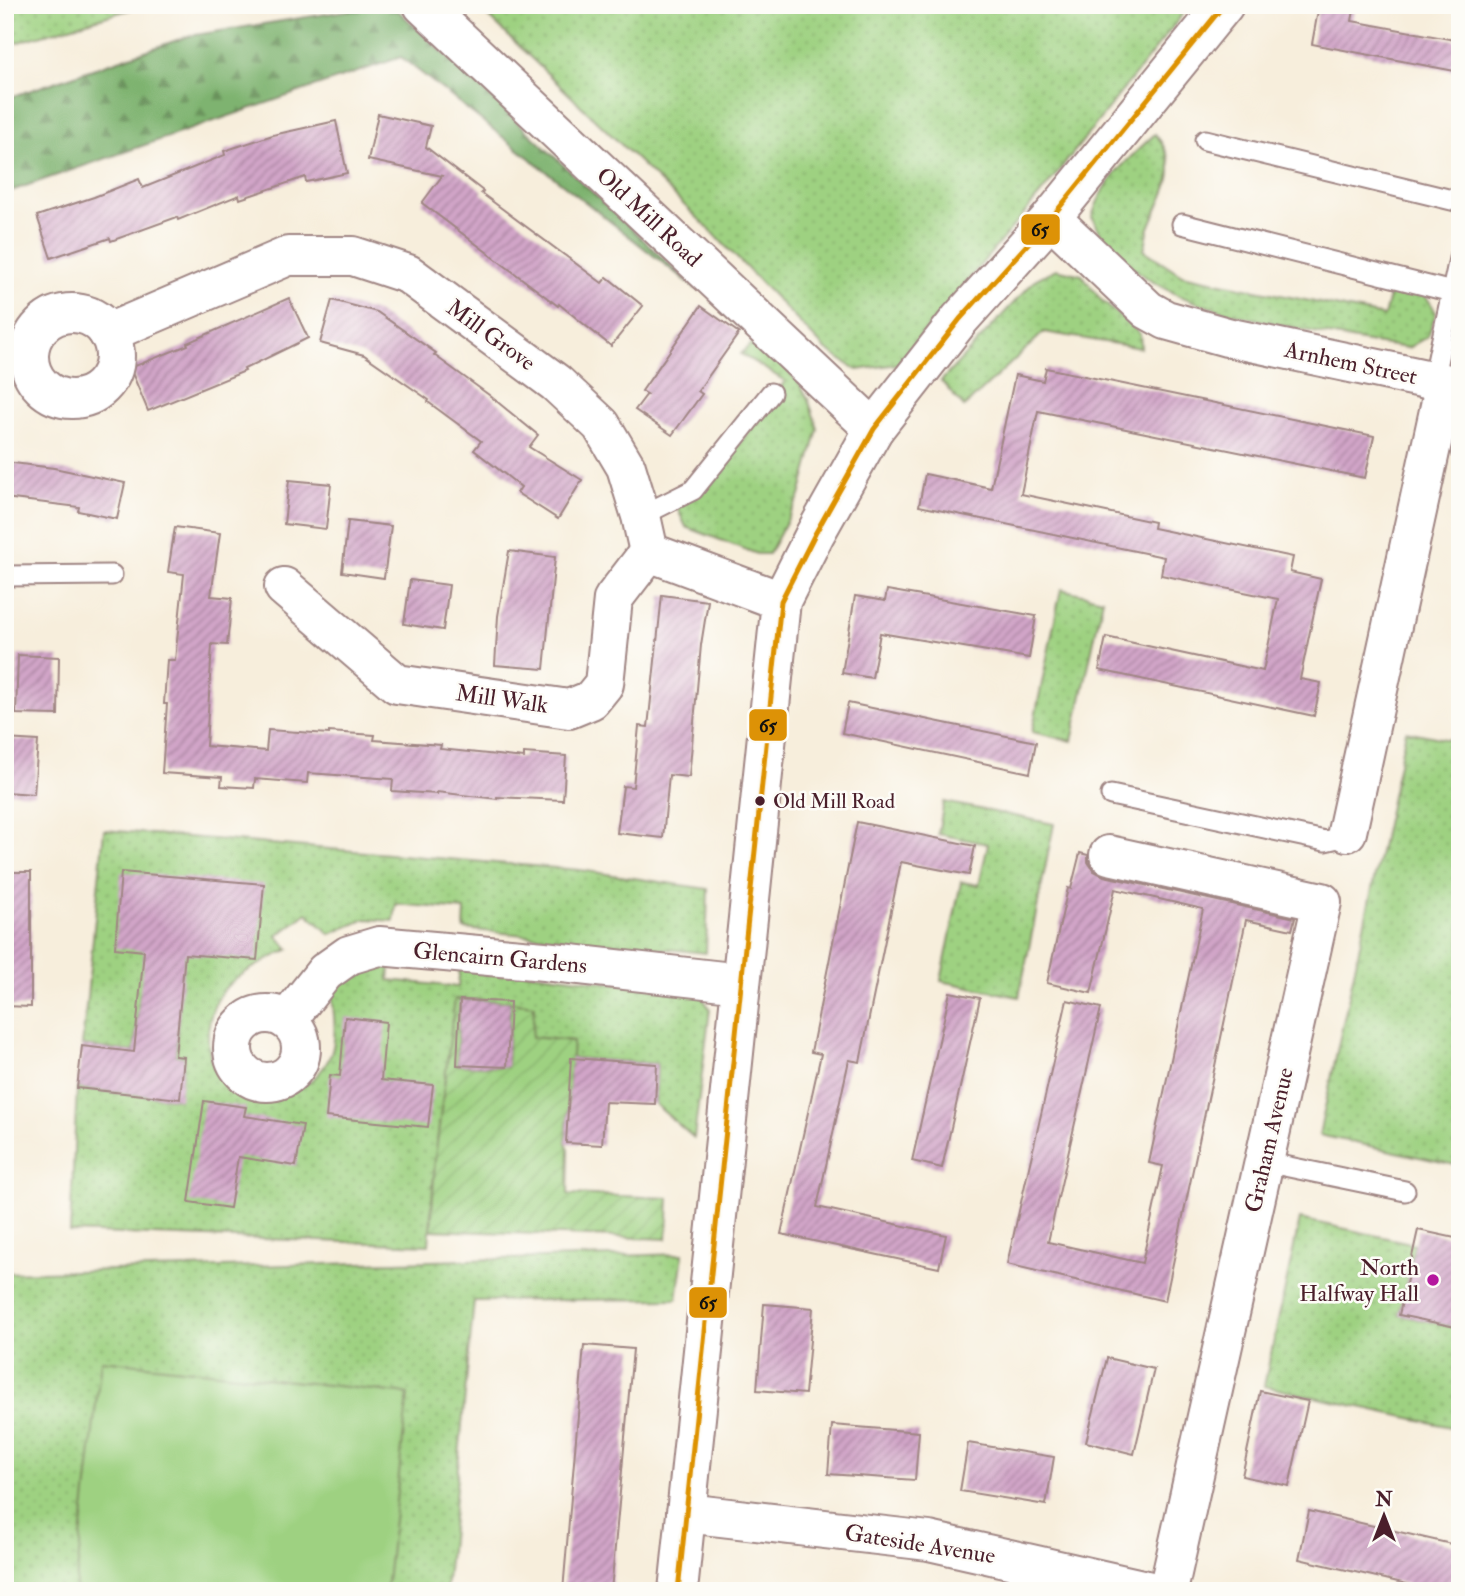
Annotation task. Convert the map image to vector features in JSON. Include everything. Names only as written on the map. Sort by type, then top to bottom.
[{"type":"street","points":[[678,1591],[781,601],[874,429],[960,319],[1051,218],[1224,5]]},
{"type":"street","name":"Old Mill Road","points":[[429,11],[874,429]]},
{"type":"street","name":"Arnhem Street","points":[[1051,218],[1148,310],[1166,320],[1227,337],[1445,383],[1347,832]]},
{"type":"street","name":"Mill Grove","points":[[108,333],[288,256],[353,256],[408,274],[556,383],[601,425],[626,467],[645,534]]},
{"type":"street","points":[[645,534],[781,601]]},
{"type":"street","name":"Mill Walk","points":[[284,587],[397,684],[569,709],[591,700],[604,684],[613,599],[645,534]]},
{"type":"street","name":"Graham Avenue","points":[[1109,855],[1322,902],[1168,1591]]},
{"type":"street","name":"Glencairn Gardens","points":[[287,1020],[325,972],[349,955],[379,946],[741,983]]},
{"type":"street","name":"Gateside Avenue","points":[[686,1513],[929,1541],[1151,1591]]},
{"type":"lane","points":[[1205,140],[1460,202]]},
{"type":"lane","points":[[1182,224],[1452,292]]},
{"type":"lane","points":[[1433,381],[1460,254]]},
{"type":"lane","points":[[645,534],[693,491],[771,393]]},
{"type":"lane","points":[[5,576],[112,575]]},
{"type":"lane","points":[[1111,795],[1325,841],[1338,838],[1347,832]]},
{"type":"lane","points":[[1265,1162],[1405,1191]]},
{"type":"green space","points":[[5,5],[145,5],[5,46]]},
{"type":"green space","points":[[392,5],[696,289],[401,57],[5,193],[5,99],[189,36]]},
{"type":"green space","points":[[476,5],[1190,5],[1043,191],[897,364],[857,370],[825,349],[707,227]]},
{"type":"green space","points":[[1155,134],[1169,159],[1170,170],[1144,250],[1182,275],[1384,316],[1391,288],[1407,287],[1424,294],[1436,313],[1428,336],[1408,348],[1317,333],[1213,308],[1168,290],[1147,278],[1108,245],[1092,217],[1110,181],[1126,161]]},
{"type":"green space","points":[[1056,269],[1082,275],[1101,300],[1140,334],[1141,348],[1044,332],[964,407],[941,381],[1036,279]]},
{"type":"green space","points":[[757,338],[799,383],[808,399],[818,429],[800,496],[769,554],[757,554],[686,527],[673,499],[712,483],[785,381],[741,354]]},
{"type":"green space","points":[[1061,589],[1103,599],[1072,741],[1032,732]]},
{"type":"green space","points":[[1406,731],[1460,742],[1460,1166],[1319,1135]]},
{"type":"green space","points":[[944,802],[1054,824],[1019,997],[941,981],[961,882],[979,885],[988,844],[938,834]]},
{"type":"green space","points":[[104,830],[580,870],[708,889],[706,953],[464,929],[465,910],[396,904],[394,921],[366,919],[330,934],[307,913],[277,936],[289,949],[243,974],[222,992],[215,1003],[208,1029],[210,1056],[222,1080],[245,1095],[274,1097],[302,1087],[314,1078],[331,1054],[335,1027],[332,980],[391,957],[389,980],[458,987],[460,964],[700,994],[710,1009],[694,1138],[655,1104],[657,1064],[571,1058],[573,1041],[532,1037],[510,1002],[455,999],[435,1159],[429,1245],[70,1232],[77,1088],[179,1099],[184,1057],[175,1056],[180,998],[140,994],[134,1052],[82,1046]]},
{"type":"green space","points":[[455,999],[460,1000],[457,1065],[507,1067],[510,1002],[534,1005],[532,1037],[573,1041],[566,1142],[569,1150],[568,1194],[669,1198],[667,1239],[431,1230],[435,1159]]},
{"type":"green space","points":[[1300,1219],[1415,1244],[1399,1315],[1460,1328],[1460,1429],[1264,1386]]},
{"type":"green space","points":[[683,1254],[677,1299],[474,1301],[446,1591],[5,1591],[5,1273]]},
{"type":"green space","points":[[101,1360],[408,1394],[386,1591],[75,1591]]},
{"type":"building","points":[[1319,5],[1355,5],[1352,21],[1460,41],[1460,72],[1312,44]]},
{"type":"building","points":[[378,114],[431,126],[426,147],[483,191],[481,193],[602,283],[607,277],[643,306],[611,346],[559,304],[558,306],[422,203],[442,176],[368,160]]},
{"type":"building","points":[[336,121],[347,173],[306,182],[305,177],[240,199],[239,195],[178,220],[177,217],[111,241],[110,238],[51,258],[37,216],[139,179],[143,188],[225,155],[224,151],[273,135]]},
{"type":"building","points":[[289,298],[308,338],[244,369],[245,371],[148,411],[130,368],[188,345],[187,343]]},
{"type":"building","points":[[332,300],[377,312],[436,353],[434,355],[538,435],[529,447],[582,480],[558,519],[517,493],[521,487],[474,450],[481,441],[428,402],[429,400],[364,355],[320,343]]},
{"type":"building","points":[[701,306],[739,333],[698,391],[702,394],[672,435],[635,410],[647,394],[642,391]]},
{"type":"building","points":[[1046,368],[1374,436],[1365,478],[1038,411],[1021,494],[1154,522],[1153,528],[1293,557],[1290,572],[1321,579],[1300,679],[1321,683],[1314,716],[1099,670],[1106,637],[1263,671],[1278,599],[1161,575],[1164,557],[919,506],[925,474],[991,488],[1015,375],[1043,381]]},
{"type":"building","points":[[5,462],[54,468],[125,483],[117,519],[78,511],[79,507],[5,498]]},
{"type":"building","points":[[289,480],[331,484],[326,529],[284,524]]},
{"type":"building","points":[[348,521],[391,526],[384,578],[342,572]]},
{"type":"building","points":[[175,527],[220,533],[211,596],[232,598],[227,645],[212,644],[206,746],[266,751],[268,730],[375,735],[374,740],[441,745],[440,749],[524,758],[524,753],[566,756],[563,800],[497,799],[437,792],[392,791],[393,779],[308,773],[307,783],[255,779],[254,788],[221,786],[222,777],[162,773],[167,660],[175,660],[184,574],[168,572]]},
{"type":"building","points":[[509,551],[555,557],[544,669],[495,665],[498,616]]},
{"type":"building","points":[[410,580],[449,585],[443,630],[404,624]]},
{"type":"building","points":[[887,590],[1036,616],[1029,658],[880,633],[872,678],[842,673],[855,596],[885,601]]},
{"type":"building","points":[[662,595],[708,601],[701,645],[689,777],[669,775],[663,838],[617,833],[623,786],[633,787],[639,726],[648,727]]},
{"type":"building","points":[[18,655],[59,657],[58,715],[16,714]]},
{"type":"building","points":[[848,703],[1036,742],[1030,773],[842,733]]},
{"type":"building","points":[[5,739],[38,741],[34,794],[5,792]]},
{"type":"building","points":[[857,822],[975,846],[969,875],[901,862],[860,1062],[849,1060],[817,1207],[946,1235],[939,1268],[781,1234],[821,1054],[811,1052]]},
{"type":"building","points":[[1080,853],[1088,855],[1088,862],[1094,871],[1104,876],[1295,918],[1292,930],[1246,920],[1165,1301],[1007,1264],[1067,1000],[1101,1008],[1048,1242],[1142,1263],[1163,1166],[1149,1163],[1203,909],[1115,889],[1091,993],[1047,983],[1068,888],[1071,889]]},
{"type":"building","points":[[5,872],[31,872],[31,1007],[5,1006]]},
{"type":"building","points":[[121,872],[264,884],[257,960],[185,954],[175,1056],[184,1057],[180,1099],[77,1088],[82,1046],[134,1052],[144,951],[115,948]]},
{"type":"building","points":[[950,992],[980,998],[942,1168],[912,1161]]},
{"type":"building","points":[[460,1000],[510,1002],[507,1067],[457,1065]]},
{"type":"building","points":[[345,1017],[386,1022],[381,1080],[433,1085],[428,1127],[326,1117],[330,1075],[340,1076]]},
{"type":"building","points":[[571,1058],[657,1064],[655,1104],[605,1102],[602,1145],[566,1143]]},
{"type":"building","points":[[204,1101],[246,1107],[244,1116],[303,1125],[296,1166],[238,1157],[230,1208],[189,1202]]},
{"type":"building","name":"North Halfway Hall","points":[[1418,1230],[1460,1239],[1460,1328],[1399,1315]]},
{"type":"building","points":[[764,1304],[813,1308],[805,1394],[757,1390]]},
{"type":"building","points":[[584,1345],[633,1349],[611,1591],[563,1591]]},
{"type":"building","points":[[1107,1358],[1154,1369],[1134,1454],[1086,1442]]},
{"type":"building","points":[[1260,1391],[1308,1401],[1289,1486],[1242,1476]]},
{"type":"building","points":[[832,1425],[919,1432],[915,1480],[828,1474]]},
{"type":"building","points":[[968,1443],[1054,1457],[1046,1505],[960,1491]]},
{"type":"building","points":[[1309,1511],[1460,1546],[1460,1591],[1437,1591],[1299,1559]]},
{"type":"transit line","name":"65","points":[[678,1591],[781,601],[874,429],[960,319],[1051,218],[1224,5]]},
{"type":"place","name":"Old Mill Road","points":[[760,801]]},
{"type":"place","name":"North Halfway Hall","points":[[1433,1280]]}]
